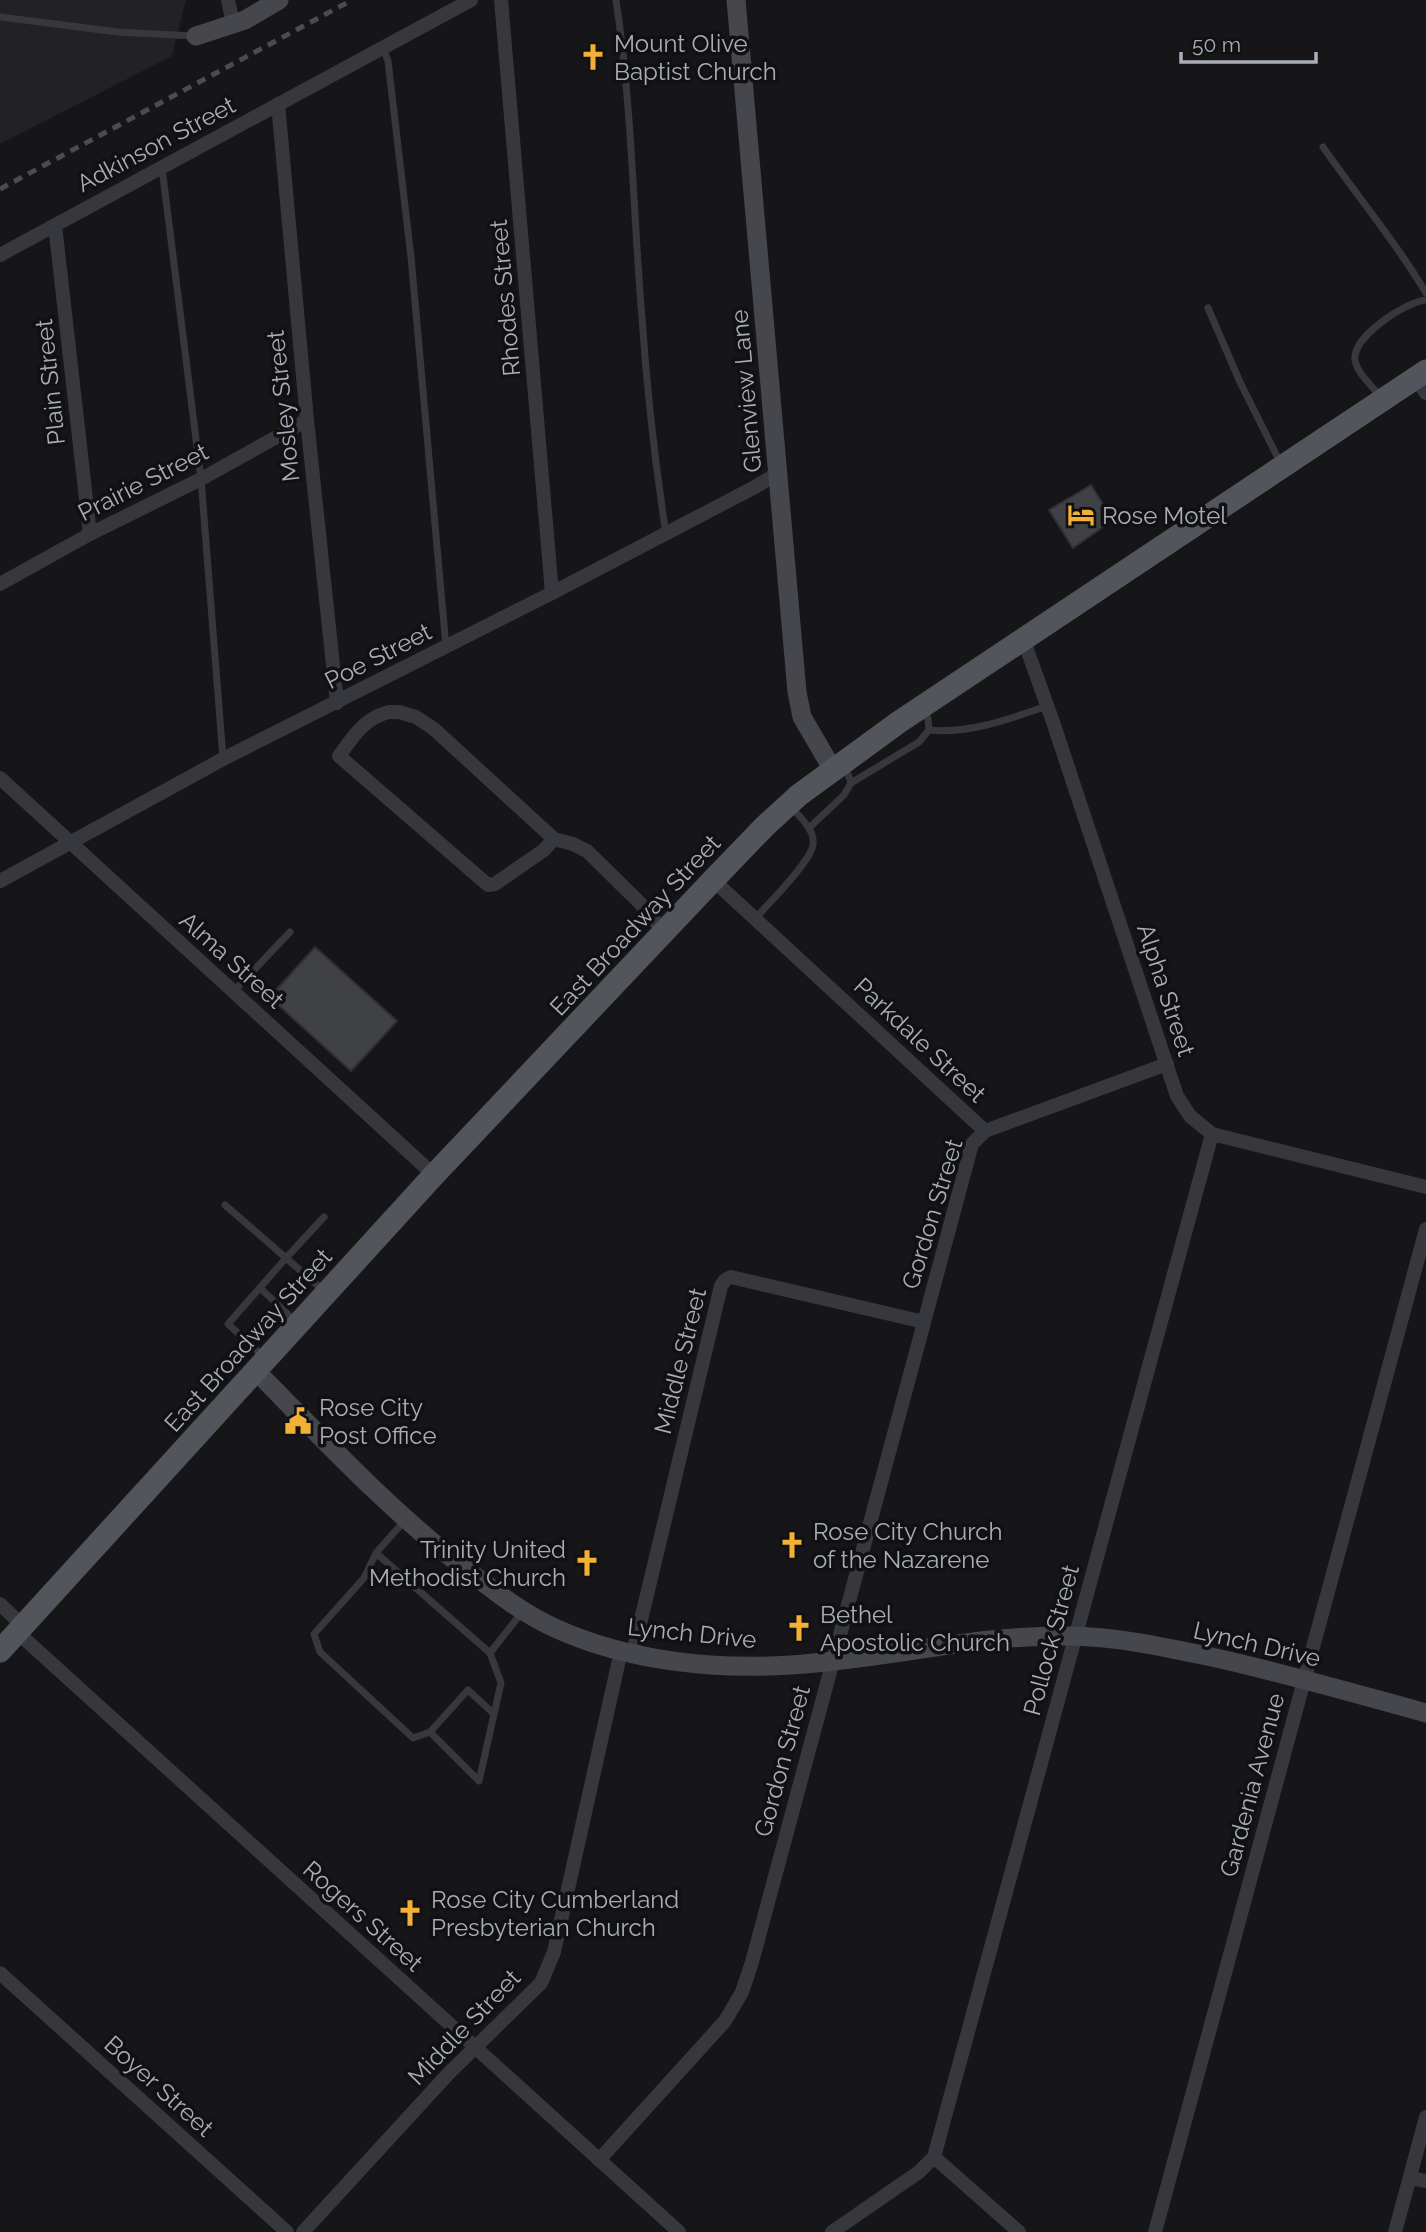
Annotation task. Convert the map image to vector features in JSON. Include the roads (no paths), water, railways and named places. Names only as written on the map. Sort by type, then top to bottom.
[{"type":"main road","points":[[196,36],[245,20],[279,0]]},
{"type":"main road","name":"Glenview Lane","points":[[736,0],[797,691],[802,717],[843,772]]},
{"type":"main road","name":"East Broadway Street","points":[[0,1651],[434,1175],[788,804],[843,772],[923,707],[1383,401],[1423,381]]},
{"type":"main road","name":"Lynch Drive","points":[[260,1364],[331,1447],[441,1550],[523,1611],[558,1630],[603,1648],[719,1665],[789,1665],[1015,1636],[1076,1636],[1172,1648],[1305,1679],[1426,1713]]},
{"type":"street","points":[[228,0],[233,24]]},
{"type":"street","name":"Adkinson Street","points":[[0,255],[471,0]]},
{"type":"street","name":"Rhodes Street","points":[[501,0],[552,593]]},
{"type":"street","name":"Mosley Street","points":[[278,104],[307,420],[337,703]]},
{"type":"street","name":"Plain Street","points":[[55,225],[90,534]]},
{"type":"street","name":"Prairie Street","points":[[0,584],[307,420]]},
{"type":"street","name":"Poe Street","points":[[0,881],[223,759],[552,593],[778,473]]},
{"type":"street","name":"Alpha Street","points":[[1024,641],[1177,1096],[1183,1107],[1203,1129],[1212,1134],[1426,1187]]},
{"type":"street","points":[[554,839],[523,866],[495,884],[488,885],[339,756],[357,732],[381,714],[399,712],[416,717],[464,754],[554,839],[587,851],[628,890],[664,932]]},
{"type":"street","name":"Alma Street","points":[[0,778],[434,1175]]},
{"type":"street","name":"Parkdale Street","points":[[713,880],[985,1131],[1167,1064]]},
{"type":"street","name":"Gordon Street","points":[[599,2160],[725,2021],[742,1992],[972,1144],[985,1131]]},
{"type":"street","name":"Pollock Street","points":[[934,2157],[1212,1134]]},
{"type":"street","name":"Gardenia Avenue","points":[[1155,2232],[1426,1229]]},
{"type":"street","name":"Middle Street","points":[[303,2232],[475,2047],[541,1983],[554,1952],[627,1652],[724,1280],[731,1277],[924,1322]]},
{"type":"street","name":"Rogers Street","points":[[0,1604],[20,1629],[679,2232]]},
{"type":"street","name":"Boyer Street","points":[[0,1973],[287,2232]]},
{"type":"street","points":[[1395,2232],[1426,2117]]},
{"type":"street","points":[[832,2232],[919,2172],[934,2157],[1019,2232]]},
{"type":"street","points":[[1410,2178],[1426,2181]]},
{"type":"lane","points":[[616,0],[634,179],[642,317],[658,481],[666,534]]},
{"type":"lane","points":[[0,18],[118,32],[196,36]]},
{"type":"lane","points":[[383,47],[388,61],[411,257],[446,647]]},
{"type":"lane","points":[[1323,147],[1409,264],[1426,293]]},
{"type":"lane","points":[[162,167],[201,479],[223,759]]},
{"type":"lane","points":[[1383,401],[1357,366],[1357,346],[1369,333],[1405,307],[1426,300]]},
{"type":"lane","points":[[1208,308],[1240,382],[1283,468]]},
{"type":"lane","points":[[929,730],[956,732],[1047,706]]},
{"type":"lane","points":[[810,827],[844,795],[843,772],[919,742],[929,730],[923,707]]},
{"type":"lane","points":[[755,919],[806,860],[813,844],[810,827],[788,804]]},
{"type":"lane","points":[[233,992],[290,932]]},
{"type":"lane","points":[[225,1205],[326,1292]]},
{"type":"lane","points":[[260,1364],[228,1324],[324,1217]]},
{"type":"lane","points":[[260,1288],[298,1323]]},
{"type":"lane","points":[[406,1519],[376,1553],[364,1577],[314,1634],[320,1651],[413,1738],[430,1732],[468,1690],[494,1714]]},
{"type":"lane","points":[[376,1553],[490,1653],[500,1683],[479,1781],[430,1732]]},
{"type":"lane","points":[[490,1653],[523,1611]]},
{"type":"railway","points":[[0,189],[352,0]]},
{"type":"place","name":"Mount Olive Baptist Church","points":[[593,57]]},
{"type":"place","name":"Rose Motel","points":[[1081,515]]},
{"type":"place","name":"Rose City Post Office","points":[[298,1421]]},
{"type":"place","name":"Rose City Church of the Nazarene","points":[[792,1545]]},
{"type":"place","name":"Trinity United Methodist Church","points":[[587,1563]]},
{"type":"place","name":"Bethel Apostolic Church","points":[[799,1628]]},
{"type":"place","name":"Rose City Cumberland Presbyterian Church","points":[[410,1913]]}]
